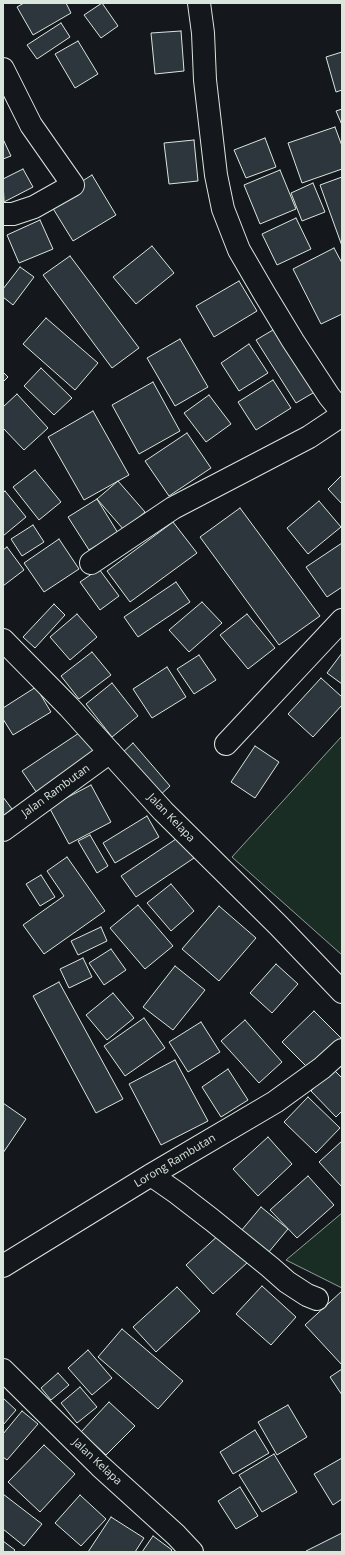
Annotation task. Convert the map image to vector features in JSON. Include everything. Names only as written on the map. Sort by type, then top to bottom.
[{"type":"street","points":[[199,3],[203,33],[205,80],[216,175],[223,209],[239,250],[272,307],[329,396],[342,412]]},
{"type":"street","points":[[3,69],[31,125],[73,185],[34,208],[13,214],[3,214]]},
{"type":"street","points":[[91,564],[173,508],[309,437],[342,415]]},
{"type":"street","points":[[226,744],[342,620]]},
{"type":"street","name":"Jalan Kelapa","points":[[3,640],[69,707],[163,811],[279,926],[342,992]]},
{"type":"street","name":"Jalan Rambutan","points":[[3,830],[110,752]]},
{"type":"street","name":"Lorong Rambutan","points":[[3,1266],[151,1175],[275,1102],[322,1068],[342,1050]]},
{"type":"street","points":[[151,1175],[178,1193],[287,1282],[307,1295],[317,1299]]},
{"type":"street","name":"Jalan Kelapa","points":[[6,1379],[176,1535],[192,1552]]},
{"type":"green space","points":[[342,736],[342,955],[232,857]]},
{"type":"green space","points":[[342,1213],[342,1288],[286,1260]]},
{"type":"building","points":[[24,3],[66,3],[71,13],[33,35],[17,7]]},
{"type":"building","points":[[102,3],[118,26],[101,38],[84,15]]},
{"type":"building","points":[[61,23],[70,37],[37,59],[27,45]]},
{"type":"building","points":[[181,31],[184,71],[155,74],[151,33]]},
{"type":"building","points":[[78,41],[98,74],[75,88],[55,54]]},
{"type":"building","points":[[342,52],[342,90],[336,92],[326,57]]},
{"type":"building","points":[[342,109],[342,125],[336,111]]},
{"type":"building","points":[[335,127],[342,146],[342,169],[302,183],[288,143]]},
{"type":"building","points":[[265,138],[276,167],[246,178],[234,150]]},
{"type":"building","points":[[3,139],[11,156],[3,159]]},
{"type":"building","points":[[194,140],[198,181],[169,184],[164,143]]},
{"type":"building","points":[[23,169],[33,187],[4,202],[3,179]]},
{"type":"building","points":[[280,170],[296,209],[260,224],[244,185]]},
{"type":"building","points":[[92,175],[116,215],[73,241],[49,202]]},
{"type":"building","points":[[342,177],[342,246],[320,185]]},
{"type":"building","points":[[313,183],[325,212],[302,221],[291,193]]},
{"type":"building","points":[[296,218],[311,249],[277,265],[262,234]]},
{"type":"building","points":[[40,220],[53,249],[19,263],[7,235]]},
{"type":"building","points":[[152,246],[174,273],[136,304],[113,277]]},
{"type":"building","points":[[334,248],[342,263],[342,314],[321,324],[293,269]]},
{"type":"building","points":[[70,256],[139,348],[112,368],[43,275]]},
{"type":"building","points":[[20,267],[34,277],[13,305],[3,297],[3,289]]},
{"type":"building","points":[[239,281],[257,311],[214,337],[196,306]]},
{"type":"building","points":[[46,318],[98,363],[75,390],[23,344]]},
{"type":"building","points":[[278,327],[318,390],[296,403],[256,340]]},
{"type":"building","points":[[180,339],[208,387],[175,406],[147,358]]},
{"type":"building","points":[[249,344],[268,373],[239,391],[221,363]]},
{"type":"building","points":[[41,368],[72,398],[54,415],[24,386]]},
{"type":"building","points":[[3,372],[8,377],[3,382]]},
{"type":"building","points":[[273,380],[291,408],[256,430],[238,402]]},
{"type":"building","points":[[153,382],[180,431],[139,454],[112,405]]},
{"type":"building","points":[[17,394],[48,428],[24,450],[3,428],[3,407]]},
{"type":"building","points":[[209,395],[231,424],[206,442],[184,413]]},
{"type":"building","points":[[93,411],[129,475],[84,500],[48,437]]},
{"type":"building","points":[[187,433],[211,468],[169,496],[145,461]]},
{"type":"building","points":[[35,470],[61,502],[39,520],[13,487]]},
{"type":"building","points":[[342,475],[342,504],[328,489]]},
{"type":"building","points":[[118,481],[145,512],[124,530],[97,499]]},
{"type":"building","points":[[5,491],[26,517],[3,536],[3,493]]},
{"type":"building","points":[[97,499],[118,533],[89,550],[68,517]]},
{"type":"building","points":[[319,501],[341,527],[308,554],[287,528]]},
{"type":"building","points":[[240,508],[320,616],[279,645],[200,537]]},
{"type":"building","points":[[173,522],[197,553],[130,602],[107,571]]},
{"type":"building","points":[[33,525],[44,542],[22,556],[11,539]]},
{"type":"building","points":[[59,539],[79,569],[44,592],[24,563]]},
{"type":"building","points":[[342,543],[342,587],[327,597],[306,567]]},
{"type":"building","points":[[7,547],[24,570],[3,586],[3,550]]},
{"type":"building","points":[[99,569],[119,596],[100,610],[80,582]]},
{"type":"building","points":[[176,582],[190,602],[138,637],[124,617]]},
{"type":"building","points":[[202,602],[222,623],[189,652],[169,630]]},
{"type":"building","points":[[54,604],[65,615],[35,648],[23,637]]},
{"type":"building","points":[[77,614],[97,637],[70,660],[50,637]]},
{"type":"building","points":[[247,614],[275,648],[248,669],[220,635]]},
{"type":"building","points":[[92,652],[111,675],[79,699],[61,676]]},
{"type":"building","points":[[342,653],[342,684],[327,673]]},
{"type":"building","points":[[199,655],[216,680],[194,694],[177,669]]},
{"type":"building","points":[[167,667],[186,697],[152,718],[133,689]]},
{"type":"building","points":[[321,678],[342,697],[342,705],[313,737],[288,714]]},
{"type":"building","points":[[112,683],[138,716],[112,737],[86,704]]},
{"type":"building","points":[[36,687],[51,712],[13,735],[3,719],[3,708]]},
{"type":"building","points":[[82,731],[97,754],[37,793],[22,771]]},
{"type":"building","points":[[133,743],[170,786],[158,797],[121,754]]},
{"type":"building","points":[[255,746],[279,762],[255,798],[231,782]]},
{"type":"building","points":[[91,785],[111,822],[69,844],[49,807]]},
{"type":"building","points":[[3,797],[12,809],[3,816]]},
{"type":"building","points":[[147,816],[159,837],[115,863],[103,843]]},
{"type":"building","points":[[90,835],[108,866],[97,873],[78,841]]},
{"type":"building","points":[[179,837],[194,858],[136,897],[121,876]]},
{"type":"building","points":[[67,857],[105,911],[44,954],[23,925],[64,896],[47,871]]},
{"type":"building","points":[[41,875],[55,897],[40,906],[26,884]]},
{"type":"building","points":[[171,884],[194,911],[171,931],[147,903]]},
{"type":"building","points":[[138,905],[173,946],[145,969],[110,928]]},
{"type":"building","points":[[219,906],[256,938],[219,981],[182,949]]},
{"type":"building","points":[[101,927],[107,941],[78,955],[71,941]]},
{"type":"building","points":[[111,949],[126,970],[104,985],[89,963]]},
{"type":"building","points":[[83,958],[92,977],[69,988],[60,969]]},
{"type":"building","points":[[276,964],[298,984],[272,1013],[250,993]]},
{"type":"building","points":[[175,966],[205,990],[173,1030],[143,1007]]},
{"type":"building","points":[[59,982],[123,1099],[96,1113],[33,996]]},
{"type":"building","points":[[113,993],[134,1018],[107,1040],[86,1015]]},
{"type":"building","points":[[314,1011],[342,1039],[311,1071],[282,1042]]},
{"type":"building","points":[[144,1018],[165,1048],[125,1076],[104,1046]]},
{"type":"building","points":[[245,1020],[282,1062],[259,1083],[221,1041]]},
{"type":"building","points":[[201,1022],[220,1052],[188,1072],[169,1042]]},
{"type":"building","points":[[175,1060],[208,1121],[161,1145],[129,1084]]},
{"type":"building","points":[[228,1069],[248,1100],[221,1117],[202,1087]]},
{"type":"building","points":[[333,1069],[342,1078],[342,1111],[336,1117],[311,1091]]},
{"type":"building","points":[[308,1097],[340,1128],[316,1153],[284,1122]]},
{"type":"building","points":[[3,1103],[26,1119],[3,1153]]},
{"type":"building","points":[[268,1137],[292,1164],[258,1196],[233,1169]]},
{"type":"building","points":[[342,1141],[342,1187],[319,1162]]},
{"type":"building","points":[[308,1176],[334,1205],[297,1238],[270,1210]]},
{"type":"building","points":[[261,1207],[288,1229],[268,1253],[241,1231]]},
{"type":"building","points":[[221,1233],[248,1262],[213,1294],[186,1265]]},
{"type":"building","points":[[262,1286],[296,1317],[271,1345],[236,1314]]},
{"type":"building","points":[[177,1287],[200,1311],[156,1352],[133,1327]]},
{"type":"building","points":[[342,1291],[342,1365],[305,1325]]},
{"type":"building","points":[[122,1329],[183,1381],[158,1409],[98,1357]]},
{"type":"building","points":[[88,1350],[112,1378],[92,1395],[68,1368]]},
{"type":"building","points":[[342,1369],[342,1395],[330,1377]]},
{"type":"building","points":[[58,1373],[69,1385],[51,1400],[41,1388]]},
{"type":"building","points":[[80,1387],[97,1407],[77,1423],[61,1403]]},
{"type":"building","points":[[3,1398],[16,1410],[3,1425]]},
{"type":"building","points":[[109,1402],[135,1426],[106,1455],[81,1432]]},
{"type":"building","points":[[288,1405],[307,1437],[277,1455],[258,1422]]},
{"type":"building","points":[[22,1411],[38,1424],[7,1460],[3,1457],[3,1434]]},
{"type":"building","points":[[255,1430],[269,1453],[233,1474],[220,1452]]},
{"type":"building","points":[[44,1445],[75,1474],[40,1512],[8,1482]]},
{"type":"building","points":[[274,1454],[297,1492],[262,1512],[239,1475]]},
{"type":"building","points":[[342,1458],[342,1499],[333,1505],[314,1474]]},
{"type":"building","points":[[240,1487],[258,1516],[236,1529],[218,1501]]},
{"type":"building","points":[[3,1494],[42,1524],[24,1546],[3,1529]]},
{"type":"building","points":[[80,1495],[106,1519],[81,1546],[55,1523]]},
{"type":"building","points":[[111,1517],[144,1538],[135,1552],[88,1552]]},
{"type":"building","points":[[342,1533],[342,1552],[306,1552],[306,1551]]},
{"type":"building","points":[[153,1536],[172,1550],[170,1552],[142,1552]]},
{"type":"building","points":[[3,1541],[15,1550],[13,1552],[3,1552]]}]
